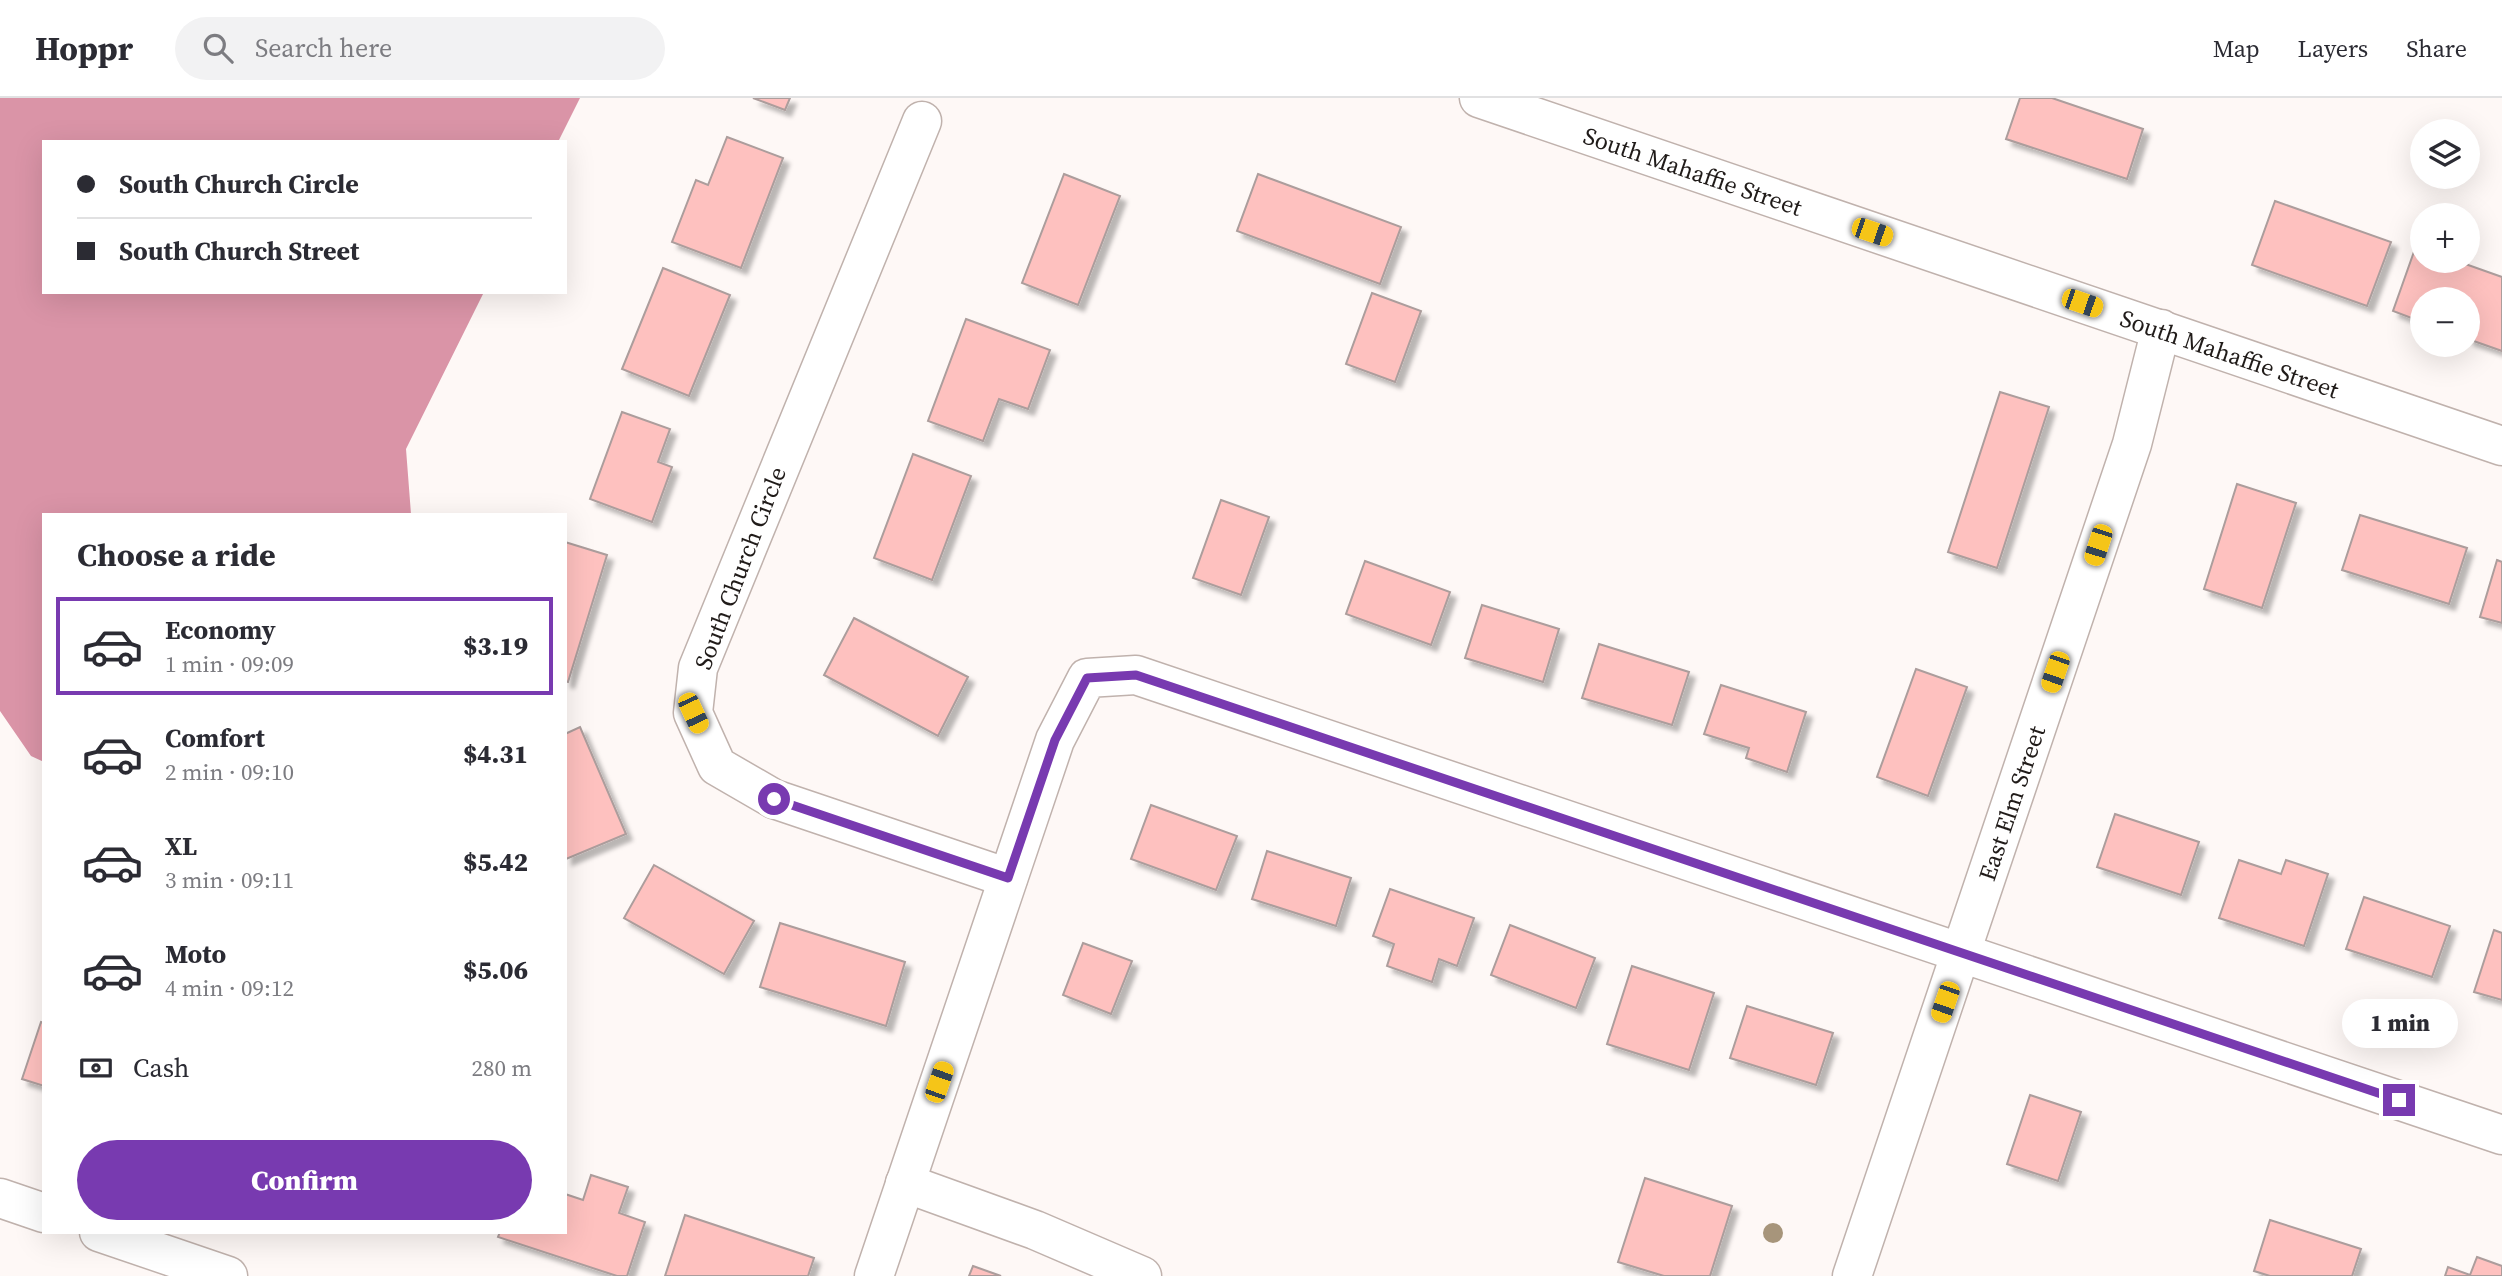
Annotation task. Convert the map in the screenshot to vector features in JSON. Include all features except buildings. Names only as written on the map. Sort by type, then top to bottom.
[{"type":"street","name":"South Mahaffie Street","points":[[1479,98],[2502,446]]},
{"type":"street","name":"South Church Circle","points":[[922,121],[698,668],[693,713],[717,766],[774,799],[1008,878]]},
{"type":"street","name":"East Elm Street","points":[[1852,1276],[2132,444],[2161,329]]},
{"type":"street","points":[[874,1276],[1055,740],[1087,678],[1136,675],[2502,1135]]},
{"type":"street","points":[[905,1183],[1035,1230],[1142,1276]]},
{"type":"street","points":[[0,1199],[42,1212]]},
{"type":"street","points":[[105,1234],[228,1276]]},
{"type":"shaded area","points":[[0,98],[580,98],[559,140],[42,140],[42,294],[483,294],[406,449],[411,513],[42,513],[42,761],[31,756],[0,711]]},
{"type":"route","points":[[774,799],[1008,878],[1055,740],[1087,678],[1136,675],[2399,1100]]}]
